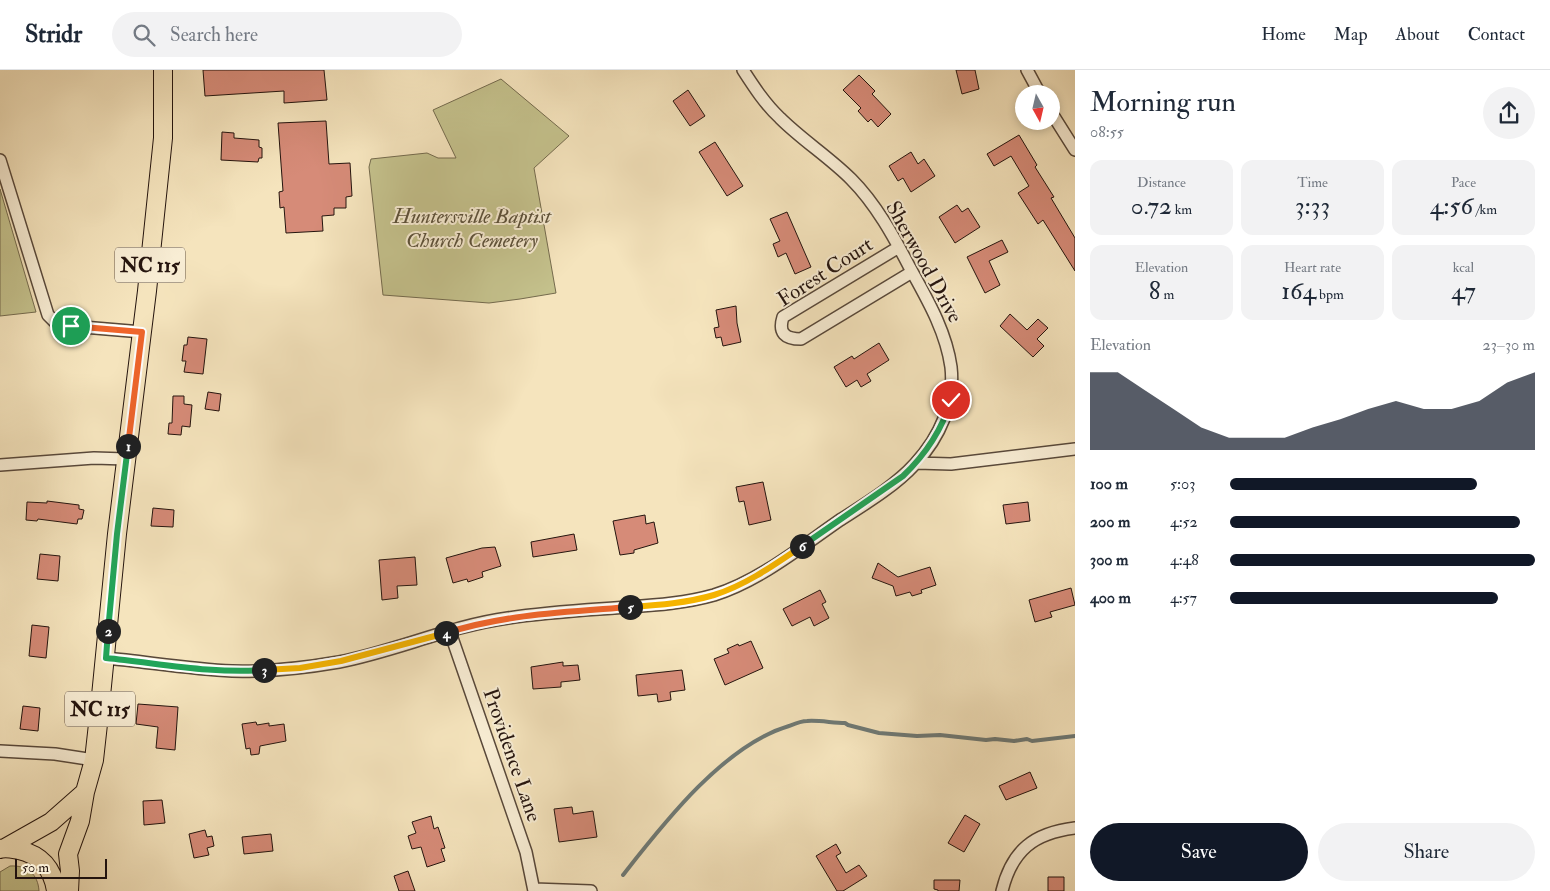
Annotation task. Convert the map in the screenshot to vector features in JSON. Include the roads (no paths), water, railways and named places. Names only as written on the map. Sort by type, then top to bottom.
[{"type":"main road","name":"NC 115","points":[[85,792],[94,760],[106,658],[117,534],[142,332],[163,138],[163,70]]},
{"type":"main road","points":[[3,849],[51,822],[85,792]]},
{"type":"main road","points":[[60,889],[59,875],[62,860],[68,854],[80,821],[85,792]]},
{"type":"main road","points":[[3,849],[29,853],[39,858],[50,870],[60,889]]},
{"type":"street","name":"Sherwood Drive","points":[[106,658],[232,671],[300,668],[341,661],[505,618],[685,602],[723,592],[753,578],[903,476],[916,463],[935,438],[947,414],[951,400],[952,380],[948,351],[940,327],[899,247],[863,193],[850,178],[780,119],[764,101],[743,70]]},
{"type":"street","points":[[1027,70],[1035,85]]},
{"type":"street","points":[[1060,126],[1075,150]]},
{"type":"street","points":[[0,160],[48,315],[56,323],[71,326],[142,332]]},
{"type":"street","name":"Forest Court","points":[[899,247],[784,317],[781,326],[784,334],[792,339],[800,339],[912,272]]},
{"type":"street","points":[[916,463],[951,464],[1075,449]]},
{"type":"street","points":[[0,465],[94,458],[126,459]]},
{"type":"street","name":"Providence Lane","points":[[450,632],[526,852],[534,890]]},
{"type":"street","points":[[0,751],[55,754],[94,760]]},
{"type":"street","points":[[1002,891],[1006,874],[1020,852],[1029,843],[1048,833],[1075,828]]},
{"type":"street","points":[[534,890],[591,891]]},
{"type":"waterway","points":[[623,875],[676,810],[718,768],[741,750],[765,736],[798,723],[805,721],[845,723],[879,733],[917,736],[940,735],[986,740],[1014,741],[1027,739],[1032,741],[1075,736]]},
{"type":"park label","name":"Huntersville Baptist Church Cemetery","points":[[472,228]]}]
